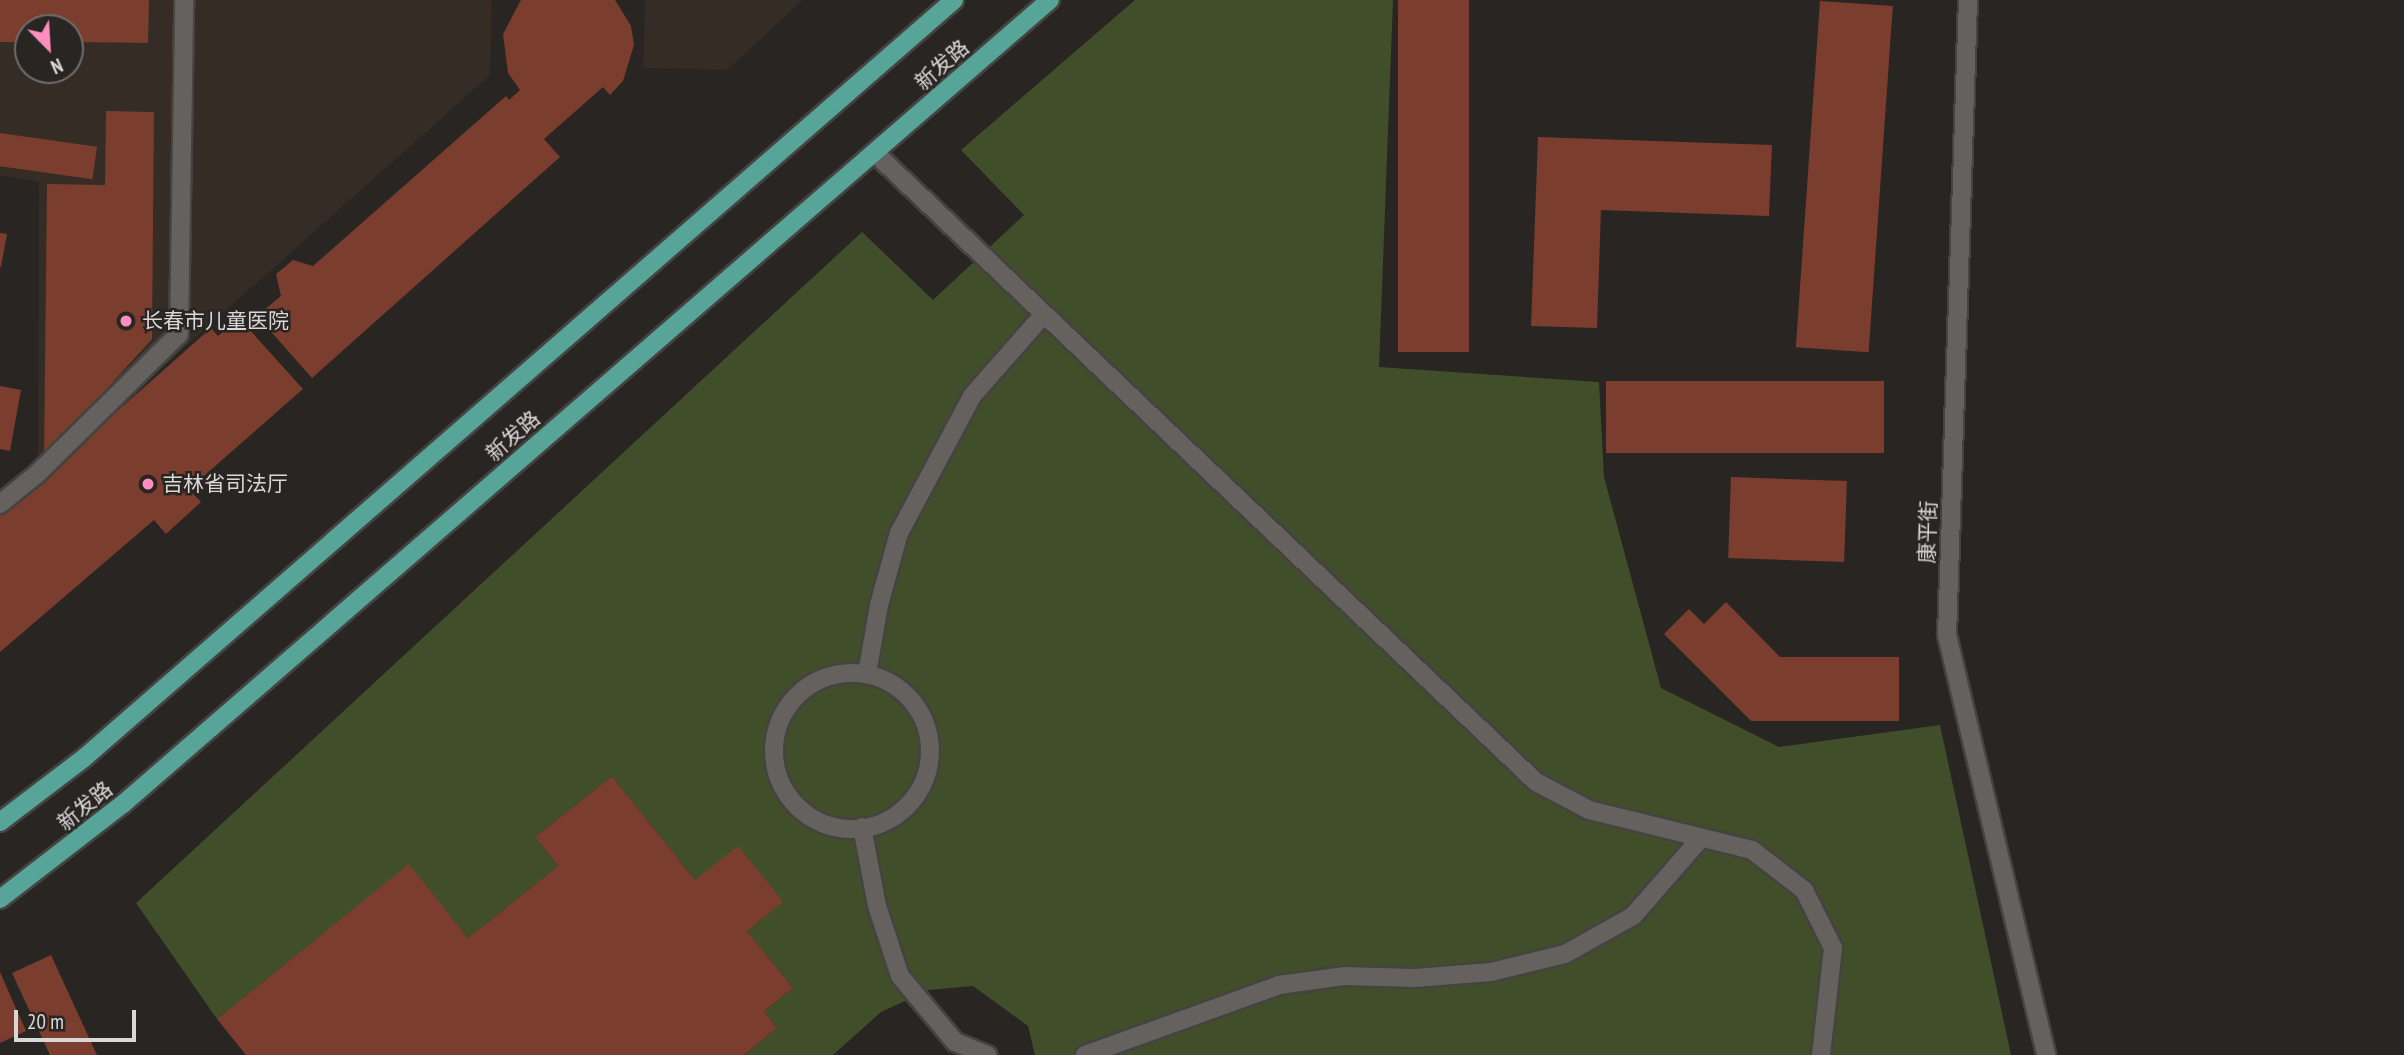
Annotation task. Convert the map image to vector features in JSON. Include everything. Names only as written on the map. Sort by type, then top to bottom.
[{"type":"main road","name":"新发路","points":[[0,822],[84,758],[954,0]]},
{"type":"main road","name":"新发路","points":[[0,899],[123,804],[1050,0]]},
{"type":"street","points":[[0,504],[47,465],[179,334],[184,0]]},
{"type":"street","name":"康平街","points":[[1968,0],[1947,635],[2046,1055]]},
{"type":"street","points":[[875,153],[1536,782],[1590,810],[1752,850],[1804,890],[1833,948],[1821,1055]]},
{"type":"street","points":[[867,674],[899,533],[972,396],[1044,314]]},
{"type":"street","points":[[842,673],[867,674],[891,683],[911,699],[925,721],[930,746],[928,771],[917,794],[899,814],[862,827],[825,824],[803,811],[785,792],[776,768],[774,742],[782,717],[797,696],[817,681],[842,673]]},
{"type":"street","points":[[862,827],[877,906],[900,976],[955,1042],[982,1054]]},
{"type":"street","points":[[1085,1055],[1279,985],[1345,976],[1415,978],[1492,972],[1564,954],[1633,916],[1701,838]]},
{"type":"shaded area","name":"长春市儿童医院","points":[[0,0],[492,0],[490,75],[48,469],[38,460],[39,182],[0,175]]},
{"type":"shaded area","points":[[645,0],[803,0],[727,70],[643,68]]},
{"type":"green space","points":[[1135,0],[1393,0],[1379,367],[1599,382],[1604,477],[1661,688],[1779,747],[1940,725],[2011,1055],[1035,1055],[1028,1026],[973,986],[929,990],[881,1012],[833,1055],[744,1055],[777,1028],[764,1011],[793,988],[747,931],[782,902],[695,880],[612,776],[535,837],[558,866],[468,938],[409,865],[217,1019],[136,903],[862,232],[933,300],[1024,215],[961,150]]},
{"type":"building","points":[[0,0],[149,0],[148,43],[84,42],[84,14],[14,14],[14,42],[0,42]]},
{"type":"building","points":[[521,0],[615,0],[631,26],[634,45],[623,81],[610,95],[603,87],[544,139],[560,157],[312,378],[257,316],[281,296],[276,274],[293,260],[313,266],[506,96],[509,100],[520,90],[508,73],[503,34]]},
{"type":"building","points":[[1398,0],[1469,0],[1469,352],[1398,352]]},
{"type":"building","points":[[1820,1],[1893,6],[1869,352],[1796,347]]},
{"type":"building","points":[[106,111],[154,112],[152,339],[44,458],[47,184],[105,185]]},
{"type":"building","points":[[0,133],[97,147],[92,179],[0,166]]},
{"type":"building","points":[[1538,137],[1772,145],[1769,216],[1601,210],[1597,328],[1531,326]]},
{"type":"building","points":[[0,233],[7,234],[1,267],[0,267]]},
{"type":"building","points":[[239,318],[303,389],[189,489],[201,502],[166,534],[154,520],[0,652],[0,515],[211,328],[218,336]]},
{"type":"building","points":[[1606,381],[1884,381],[1884,453],[1606,453]]},
{"type":"building","points":[[0,386],[21,390],[10,451],[0,449]]},
{"type":"building","points":[[1731,477],[1847,481],[1844,562],[1728,558]]},
{"type":"building","points":[[1726,602],[1780,657],[1899,657],[1899,721],[1751,721],[1664,634],[1689,609],[1704,624]]},
{"type":"building","points":[[612,776],[695,880],[738,846],[783,902],[747,931],[793,988],[764,1011],[777,1028],[744,1055],[246,1055],[217,1019],[409,864],[468,938],[558,866],[535,837]]},
{"type":"building","points":[[51,955],[97,1055],[50,1055],[12,973]]},
{"type":"building","points":[[0,972],[26,1031],[0,1043]]},
{"type":"place","name":"长春市儿童医院","points":[[126,321]]},
{"type":"place","name":"吉林省司法厅","points":[[148,484]]}]
